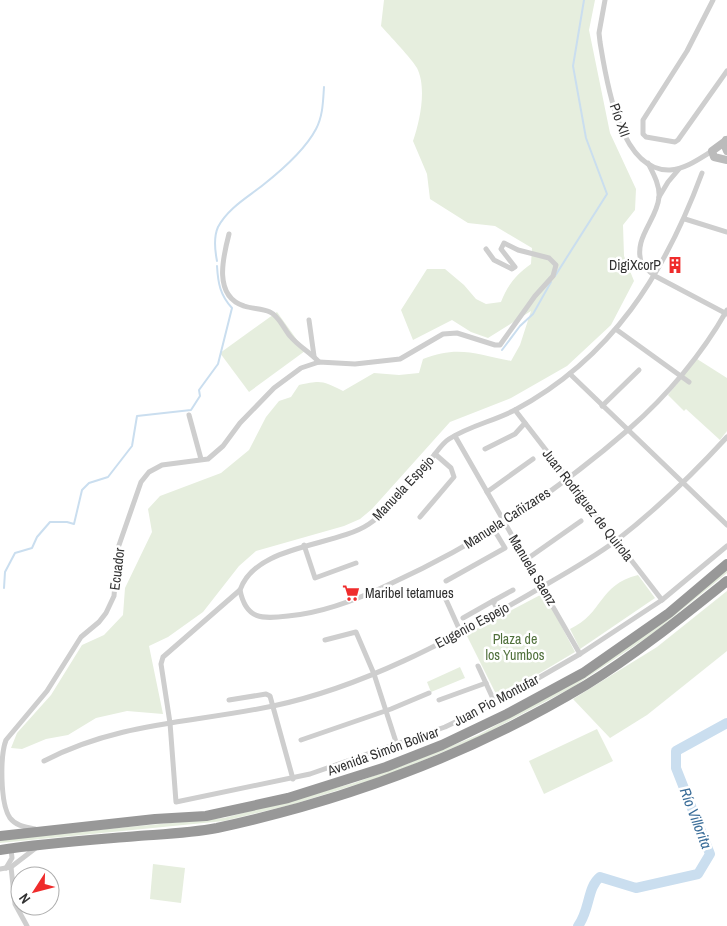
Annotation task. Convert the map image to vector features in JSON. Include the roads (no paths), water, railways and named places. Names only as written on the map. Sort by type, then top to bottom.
[{"type":"highway","name":"Avenida Simón Bolívar","points":[[0,836],[40,830],[206,816],[288,798],[394,764],[442,745],[507,714],[583,673],[669,613],[727,564]]},
{"type":"highway","name":"Avenida Simón Bolívar","points":[[0,850],[42,844],[216,828],[293,808],[406,772],[507,729],[587,684],[675,623],[727,582]]},
{"type":"street","name":"Pío XII","points":[[605,0],[599,33],[614,109],[627,142],[648,162],[663,169],[682,168]]},
{"type":"street","points":[[713,0],[687,51],[643,120],[643,134],[646,137],[675,142],[678,140],[727,71]]},
{"type":"street","points":[[727,140],[725,146],[727,151]]},
{"type":"street","points":[[726,312],[655,276],[642,265],[640,244],[659,198],[668,182],[682,168],[712,153],[727,140]]},
{"type":"street","points":[[712,153],[716,159],[727,160]]},
{"type":"street","points":[[648,162],[655,178],[659,198]]},
{"type":"street","name":"Manuela Espejo","points":[[176,802],[170,723],[161,664],[163,657],[240,590],[244,578],[251,571],[304,545],[356,531],[370,524],[398,497],[444,443],[455,436],[515,410],[570,374],[617,330],[655,276],[685,219],[702,173]]},
{"type":"street","points":[[685,219],[727,232]]},
{"type":"street","points":[[229,234],[222,260],[222,277],[226,290],[233,300],[242,306],[272,313],[292,338],[319,362],[355,364],[400,359],[443,334],[451,333],[500,345],[535,296],[553,276],[556,265],[549,258],[518,250],[504,243],[501,249],[514,264],[515,267],[512,269],[494,260],[486,249]]},
{"type":"street","name":"Manuela Cañizares","points":[[240,590],[242,603],[254,615],[267,618],[305,615],[348,602],[385,587],[428,566],[504,522],[568,478],[628,430],[680,375],[726,312]]},
{"type":"street","points":[[309,320],[314,357]]},
{"type":"street","points":[[617,330],[689,382]]},
{"type":"street","name":"Ecuador","points":[[40,830],[15,823],[7,814],[4,805],[0,759],[6,740],[47,691],[81,637],[99,622],[106,613],[114,596],[118,548],[141,482],[149,472],[162,465],[198,462],[201,459],[208,459],[274,388],[293,372],[319,362]]},
{"type":"street","points":[[602,406],[639,370]]},
{"type":"street","points":[[570,374],[727,525]]},
{"type":"street","name":"Juan Rodriguez de Quirola","points":[[515,410],[662,600]]},
{"type":"street","points":[[189,415],[201,459]]},
{"type":"street","points":[[484,449],[515,434],[525,423]]},
{"type":"street","name":"Manuela Saenz","points":[[455,436],[504,522],[528,559],[580,654]]},
{"type":"street","name":"Eugenio Espejo","points":[[44,761],[98,737],[274,706],[374,674],[462,633],[616,541],[684,484],[727,437]]},
{"type":"street","points":[[420,517],[454,477],[451,468],[435,454]]},
{"type":"street","points":[[487,492],[533,459]]},
{"type":"street","points":[[528,559],[581,521]]},
{"type":"street","points":[[446,581],[504,548],[493,528]]},
{"type":"street","points":[[304,545],[315,578],[356,563]]},
{"type":"street","name":"Juan Pio Montufar","points":[[176,802],[293,778],[445,727],[495,703],[580,654],[662,600],[727,546]]},
{"type":"street","points":[[462,618],[513,590]]},
{"type":"street","points":[[443,593],[462,633]]},
{"type":"street","points":[[493,601],[499,612]]},
{"type":"street","points":[[325,640],[356,632],[374,674],[396,745]]},
{"type":"street","points":[[478,666],[495,703]]},
{"type":"street","points":[[439,700],[486,683]]},
{"type":"street","points":[[302,740],[386,711],[429,693]]},
{"type":"street","points":[[229,700],[266,694],[271,698],[293,778]]},
{"type":"street","points":[[0,869],[8,868],[42,844]]},
{"type":"street","points":[[11,848],[12,858],[8,868],[15,904],[27,926]]},
{"type":"waterway","points":[[555,276],[607,194],[586,138],[573,66],[584,0]]},
{"type":"waterway","points":[[217,261],[216,235],[222,220],[278,173],[306,144],[320,119],[324,87]]},
{"type":"waterway","points":[[4,588],[5,572],[15,553],[32,548],[37,537],[50,522],[74,524],[82,490],[89,483],[108,477],[132,446],[137,416],[191,410],[200,396],[199,390],[218,364],[232,308],[220,288],[217,266]]},
{"type":"waterway","points":[[502,350],[520,326],[533,314],[551,282]]},
{"type":"waterway","name":"Río Villorita","points":[[578,926],[585,913],[590,893],[600,877],[636,888],[698,874],[710,854],[676,768],[676,751],[727,723]]},
{"type":"place","name":"DigiXcorP","points":[[675,265]]},
{"type":"place","name":"Maribel tetamues","points":[[351,593]]},
{"type":"park label","name":"Plaza de los Yumbos","points":[[515,648]]}]
